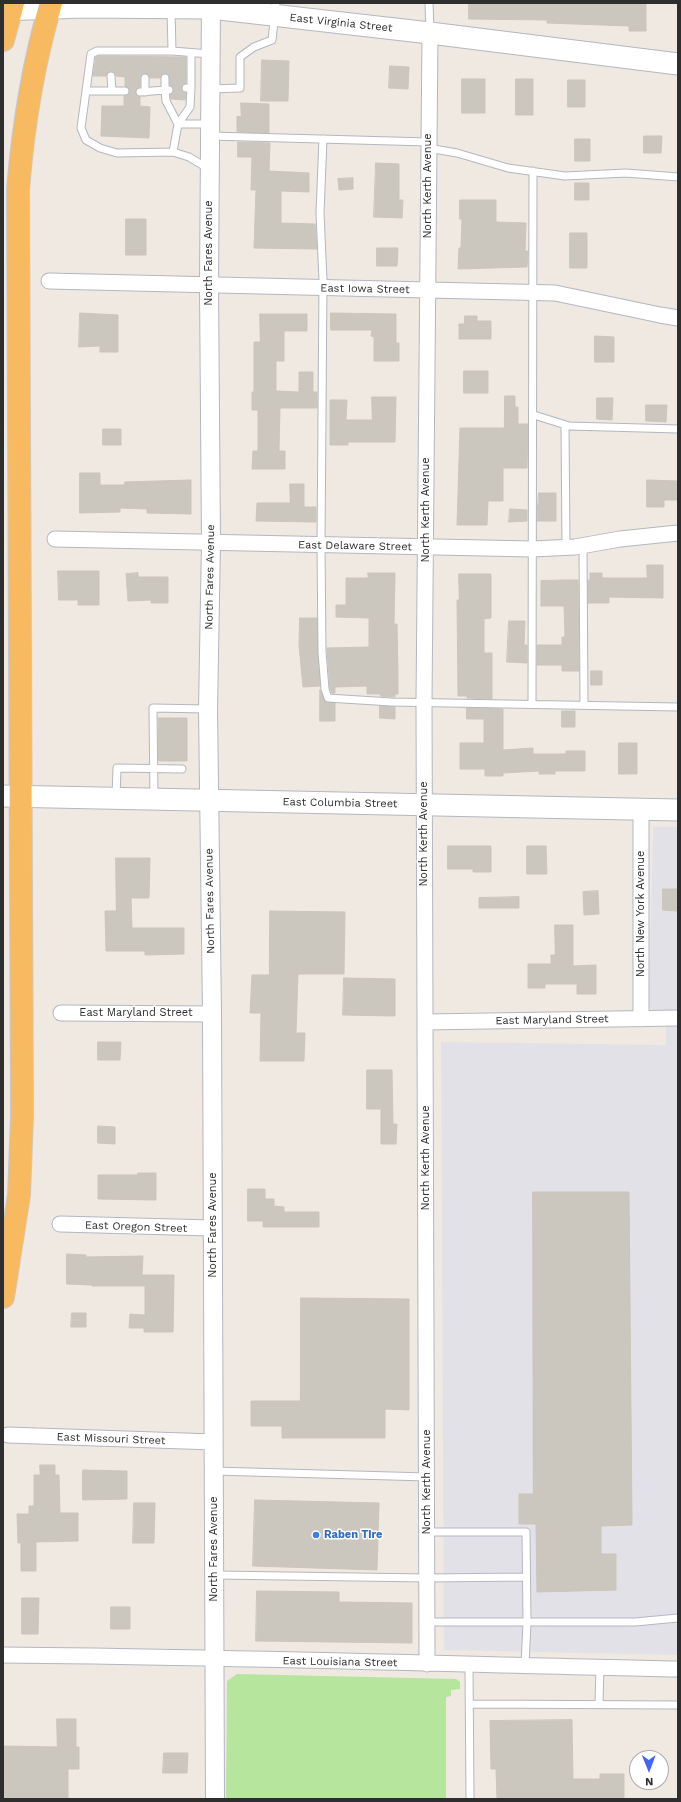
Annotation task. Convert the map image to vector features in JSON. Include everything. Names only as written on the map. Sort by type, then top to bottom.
[{"type":"highway","points":[[3,1296],[19,1195],[21,1158],[12,796],[17,197],[30,85],[51,6]]},
{"type":"highway","points":[[3,40],[9,8]]},
{"type":"main road","name":"East Virginia Street","points":[[9,8],[51,6],[211,5],[275,9],[430,33],[678,64]]},
{"type":"main road","name":"East Columbia Street","points":[[12,796],[678,810]]},
{"type":"street","name":"North Fares Avenue","points":[[211,5],[209,169],[211,543],[208,709],[212,1014],[215,1799]]},
{"type":"street","name":"North Kerth Avenue","points":[[427,1664],[424,701],[430,33]]},
{"type":"street","name":"East Iowa Street","points":[[49,281],[209,286],[555,293],[678,318]]},
{"type":"street","name":"East Delaware Street","points":[[55,539],[532,549],[566,548],[620,539],[678,532]]},
{"type":"street","name":"North New York Avenue","points":[[640,1019],[641,809]]},
{"type":"street","name":"East Maryland Street","points":[[60,1013],[212,1014]]},
{"type":"street","name":"East Maryland Street","points":[[425,1022],[678,1018]]},
{"type":"street","name":"East Oregon Street","points":[[60,1224],[212,1228]]},
{"type":"street","name":"East Missouri Street","points":[[8,1435],[214,1442]]},
{"type":"street","name":"East Louisiana Street","points":[[3,1655],[214,1657],[427,1664],[678,1669]]},
{"type":"lane","name":"North Kerth Avenue","points":[[429,3],[430,33]]},
{"type":"lane","points":[[168,53],[172,5]]},
{"type":"lane","points":[[210,89],[240,88],[240,57],[254,47],[272,40],[275,9]]},
{"type":"lane","points":[[209,169],[189,157],[173,152],[117,153],[100,148],[86,140],[81,128],[91,54],[97,51],[112,53],[191,52],[210,54]]},
{"type":"lane","points":[[173,152],[178,124],[190,107],[189,88],[191,52]]},
{"type":"lane","points":[[111,76],[112,91]]},
{"type":"lane","points":[[146,78],[143,92],[167,90]]},
{"type":"lane","points":[[166,78],[166,101],[178,124]]},
{"type":"lane","points":[[86,91],[125,91]]},
{"type":"lane","points":[[178,124],[210,130],[323,139],[428,145],[508,168],[565,176],[626,173],[678,177]]},
{"type":"lane","points":[[323,139],[320,213],[322,288],[320,545],[322,652],[324,689],[328,698],[391,702],[424,701],[678,707]]},
{"type":"lane","points":[[532,704],[534,415],[533,171]]},
{"type":"lane","points":[[534,415],[565,424],[586,427],[678,429]]},
{"type":"lane","points":[[565,424],[566,548]]},
{"type":"lane","points":[[583,546],[584,705]]},
{"type":"lane","points":[[154,800],[153,708],[208,709]]},
{"type":"lane","points":[[116,799],[117,768],[182,769]]},
{"type":"lane","points":[[214,1471],[427,1477]]},
{"type":"lane","points":[[427,1532],[526,1532],[527,1622],[525,1665]]},
{"type":"lane","points":[[214,1575],[427,1578],[526,1577]]},
{"type":"lane","points":[[427,1622],[635,1622],[678,1618]]},
{"type":"lane","points":[[469,1665],[470,1799]]},
{"type":"lane","points":[[599,1704],[600,1667]]},
{"type":"lane","points":[[470,1704],[678,1705]]},
{"type":"shaded area","points":[[653,827],[678,827],[678,1655],[444,1650],[441,1042],[666,1045],[666,1019],[649,1007]]},
{"type":"green space","points":[[237,1674],[456,1679],[460,1682],[460,1689],[451,1690],[451,1696],[446,1697],[446,1799],[226,1799],[227,1681]]},
{"type":"building","points":[[469,3],[646,3],[646,31],[629,31],[629,26],[547,23],[547,20],[469,19]]},
{"type":"building","points":[[96,57],[186,57],[186,83],[181,88],[182,91],[186,93],[185,100],[171,99],[170,95],[174,90],[170,85],[168,74],[163,74],[160,78],[150,78],[148,74],[143,74],[140,78],[140,87],[135,93],[140,97],[140,106],[150,107],[149,138],[101,136],[102,106],[124,106],[124,96],[128,95],[130,91],[125,86],[125,77],[116,76],[113,71],[108,72],[106,76],[93,76]]},
{"type":"building","points":[[262,60],[289,61],[288,101],[261,101]]},
{"type":"building","points":[[390,66],[409,67],[408,89],[389,88]]},
{"type":"building","points":[[462,79],[485,79],[485,113],[462,113]]},
{"type":"building","points":[[516,79],[533,79],[533,115],[516,115]]},
{"type":"building","points":[[568,80],[585,80],[585,107],[568,107]]},
{"type":"building","points":[[241,103],[269,104],[269,133],[237,132],[237,116],[241,117]]},
{"type":"building","points":[[644,136],[662,136],[661,153],[644,153]]},
{"type":"building","points":[[575,139],[590,139],[590,161],[575,161]]},
{"type":"building","points":[[238,142],[270,143],[269,171],[309,173],[309,192],[281,191],[281,223],[315,224],[317,249],[254,248],[256,190],[251,190],[252,157],[238,157]]},
{"type":"building","points":[[376,163],[399,164],[399,200],[403,200],[402,218],[374,217]]},
{"type":"building","points":[[353,178],[353,189],[339,190],[338,179]]},
{"type":"building","points":[[575,183],[589,183],[589,200],[575,200]]},
{"type":"building","points":[[460,200],[496,200],[496,222],[526,223],[525,251],[528,251],[527,267],[458,269],[459,248],[461,248],[462,219],[460,219]]},
{"type":"building","points":[[126,219],[146,219],[146,255],[126,255]]},
{"type":"building","points":[[570,233],[587,233],[587,268],[570,268]]},
{"type":"building","points":[[377,248],[398,248],[397,266],[377,266]]},
{"type":"building","points":[[80,313],[118,315],[118,352],[100,352],[100,346],[79,347]]},
{"type":"building","points":[[331,313],[396,314],[396,343],[399,343],[399,361],[374,361],[374,337],[371,336],[372,330],[331,330]]},
{"type":"building","points":[[260,314],[307,314],[307,331],[284,331],[284,361],[276,361],[276,391],[299,392],[299,372],[313,372],[313,392],[317,392],[317,408],[280,408],[279,451],[285,451],[285,469],[252,469],[253,451],[258,451],[258,410],[252,410],[252,392],[254,392],[254,342],[260,342]]},
{"type":"building","points":[[465,316],[477,316],[477,321],[491,321],[491,339],[459,339],[459,324],[464,324]]},
{"type":"building","points":[[595,336],[614,337],[614,362],[595,362]]},
{"type":"building","points":[[464,371],[488,371],[488,393],[464,393]]},
{"type":"building","points":[[505,396],[515,396],[515,407],[518,407],[518,424],[528,424],[527,468],[503,468],[503,501],[488,501],[487,525],[457,525],[460,428],[504,428]]},
{"type":"building","points":[[372,397],[396,397],[395,442],[348,442],[348,445],[330,445],[330,400],[347,400],[346,420],[372,420]]},
{"type":"building","points":[[597,398],[613,398],[612,420],[597,419]]},
{"type":"building","points":[[646,405],[667,405],[666,422],[646,421]]},
{"type":"building","points":[[103,429],[121,429],[121,445],[103,445]]},
{"type":"building","points":[[80,473],[100,473],[100,485],[124,485],[125,482],[191,480],[191,514],[147,513],[147,509],[120,508],[120,512],[80,513]]},
{"type":"building","points":[[647,480],[678,481],[678,500],[664,500],[664,507],[647,507]]},
{"type":"building","points":[[290,484],[304,484],[304,507],[316,507],[316,522],[256,521],[257,503],[290,503]]},
{"type":"building","points":[[539,493],[556,493],[556,521],[537,521]]},
{"type":"building","points":[[510,509],[527,510],[527,521],[509,522]]},
{"type":"building","points":[[647,565],[663,565],[663,598],[609,597],[609,603],[588,603],[588,580],[590,580],[590,573],[602,573],[602,578],[647,578]]},
{"type":"building","points":[[58,571],[99,571],[99,605],[78,605],[78,600],[59,600]]},
{"type":"building","points":[[138,573],[138,577],[168,577],[168,603],[151,603],[151,600],[128,601],[126,574]]},
{"type":"building","points":[[368,573],[395,573],[394,624],[397,624],[398,694],[395,694],[395,697],[380,696],[381,694],[367,694],[367,686],[335,687],[335,693],[332,693],[330,688],[327,648],[369,647],[369,618],[336,617],[336,605],[346,605],[346,578],[368,578]]},
{"type":"building","points":[[459,574],[491,574],[491,618],[484,619],[484,653],[492,653],[492,699],[467,698],[467,696],[458,696],[457,600],[459,600]]},
{"type":"building","points":[[578,580],[579,671],[562,671],[562,665],[537,665],[537,645],[562,645],[562,637],[565,637],[564,606],[541,606],[541,581]]},
{"type":"building","points":[[300,618],[317,618],[320,686],[303,687],[299,645]]},
{"type":"building","points":[[509,621],[525,621],[524,645],[527,645],[527,663],[507,662]]},
{"type":"building","points":[[591,671],[602,671],[602,685],[591,685]]},
{"type":"building","points":[[320,690],[325,702],[335,703],[335,721],[320,721]]},
{"type":"building","points":[[380,706],[395,707],[395,719],[380,718]]},
{"type":"building","points":[[467,708],[503,709],[503,750],[533,748],[533,754],[566,754],[566,751],[585,751],[585,771],[555,771],[555,774],[539,774],[539,771],[503,773],[503,776],[485,776],[485,769],[460,769],[460,743],[484,743],[484,719],[467,719]]},
{"type":"building","points":[[562,711],[575,711],[575,727],[562,727]]},
{"type":"building","points":[[159,718],[187,718],[187,761],[159,761]]},
{"type":"building","points":[[619,743],[637,743],[637,774],[619,774]]},
{"type":"building","points":[[448,846],[491,846],[491,872],[473,872],[473,869],[448,869]]},
{"type":"building","points":[[527,846],[546,846],[547,874],[527,874]]},
{"type":"building","points":[[116,858],[150,858],[149,898],[131,898],[132,928],[184,928],[184,954],[145,955],[145,951],[106,951],[105,911],[116,911]]},
{"type":"building","points":[[663,889],[678,889],[678,911],[663,910]]},
{"type":"building","points":[[598,891],[599,914],[584,915],[583,892]]},
{"type":"building","points":[[519,897],[519,908],[479,908],[479,898]]},
{"type":"building","points":[[270,911],[345,912],[344,974],[298,974],[296,1033],[305,1033],[304,1061],[260,1061],[261,1013],[250,1013],[252,975],[269,975]]},
{"type":"building","points":[[555,925],[573,925],[573,966],[596,965],[596,994],[577,994],[577,984],[545,984],[545,988],[528,988],[528,964],[551,964],[551,955],[555,955]]},
{"type":"building","points":[[344,978],[395,979],[395,1016],[343,1015]]},
{"type":"building","points":[[98,1042],[121,1042],[120,1060],[98,1060]]},
{"type":"building","points":[[367,1070],[392,1070],[393,1124],[397,1124],[396,1144],[381,1144],[381,1109],[367,1109]]},
{"type":"building","points":[[98,1126],[115,1127],[115,1144],[98,1143]]},
{"type":"building","points":[[138,1173],[156,1173],[156,1200],[98,1199],[98,1175],[138,1175]]},
{"type":"building","points":[[248,1189],[265,1189],[265,1199],[274,1199],[274,1206],[284,1207],[284,1212],[319,1212],[319,1227],[263,1227],[263,1221],[248,1221]]},
{"type":"building","points":[[533,1192],[629,1192],[632,1525],[601,1526],[601,1554],[616,1554],[616,1590],[537,1592],[536,1524],[519,1524],[519,1494],[533,1494]]},
{"type":"building","points":[[67,1254],[86,1255],[86,1257],[143,1256],[142,1275],[174,1275],[173,1332],[144,1332],[144,1328],[129,1328],[130,1314],[145,1315],[145,1286],[92,1286],[67,1284]]},
{"type":"building","points":[[301,1298],[409,1299],[409,1410],[385,1409],[385,1438],[282,1438],[282,1426],[251,1426],[251,1401],[300,1401]]},
{"type":"building","points":[[72,1313],[86,1313],[86,1327],[71,1327]]},
{"type":"building","points":[[40,1465],[55,1465],[55,1475],[59,1475],[60,1513],[78,1513],[78,1541],[36,1542],[36,1571],[21,1571],[21,1543],[18,1543],[17,1514],[29,1514],[29,1506],[34,1506],[34,1475],[40,1475]]},
{"type":"building","points":[[83,1470],[127,1471],[127,1499],[83,1500]]},
{"type":"building","name":"Raben Tire","points":[[255,1500],[379,1503],[377,1570],[253,1566]]},
{"type":"building","points":[[134,1503],[155,1503],[154,1543],[133,1543]]},
{"type":"building","points":[[257,1591],[339,1592],[339,1602],[412,1603],[412,1643],[256,1641]]},
{"type":"building","points":[[22,1598],[39,1598],[38,1634],[22,1634]]},
{"type":"building","points":[[111,1607],[130,1607],[130,1629],[111,1629]]},
{"type":"building","points":[[57,1719],[76,1719],[76,1747],[79,1747],[79,1769],[68,1769],[68,1799],[3,1799],[3,1746],[57,1747]]},
{"type":"building","points":[[572,1720],[573,1779],[600,1779],[600,1774],[624,1774],[624,1799],[497,1799],[496,1769],[491,1769],[490,1721]]},
{"type":"building","points":[[164,1753],[188,1753],[187,1773],[163,1773]]},
{"type":"place","name":"Raben Tire","points":[[316,1535]]}]
